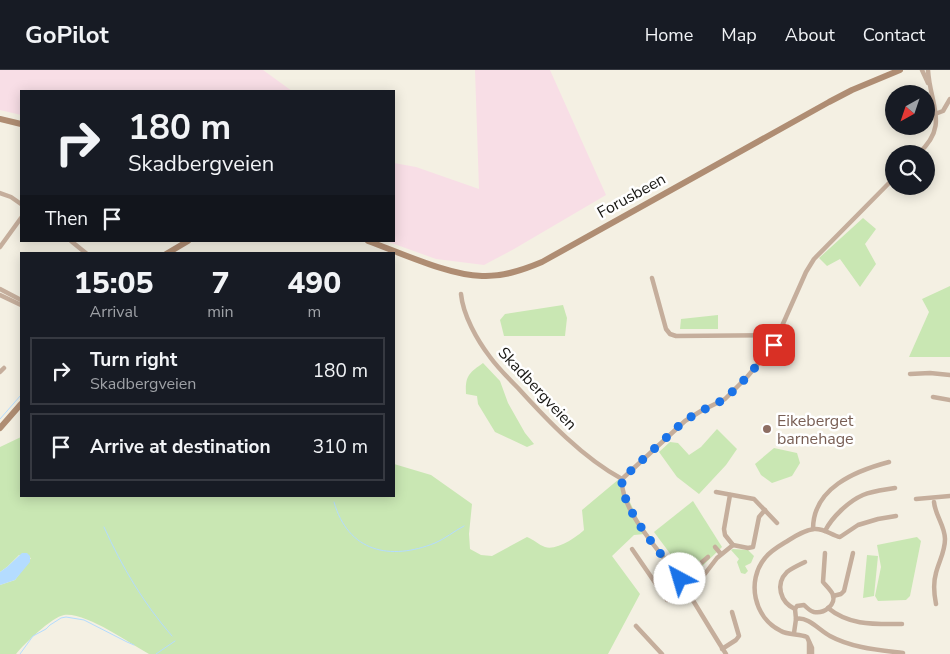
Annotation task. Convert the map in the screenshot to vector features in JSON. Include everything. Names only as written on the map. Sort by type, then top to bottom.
[{"type":"main road","name":"Forusbeen","points":[[371,242],[442,268],[470,275],[498,275],[527,268],[542,262],[836,98],[898,70]]},
{"type":"main road","points":[[0,118],[20,124]]},
{"type":"main road","points":[[169,252],[186,242]]},
{"type":"main road","points":[[0,428],[20,405]]},
{"type":"street","points":[[922,70],[928,84]]},
{"type":"street","points":[[928,70],[928,84]]},
{"type":"street","points":[[935,128],[935,114],[943,111],[950,99]]},
{"type":"street","points":[[652,278],[666,329],[670,334],[676,336],[778,335],[806,272],[814,259],[885,187]]},
{"type":"street","points":[[0,193],[20,203]]},
{"type":"street","points":[[0,247],[20,219]]},
{"type":"street","points":[[72,242],[85,252]]},
{"type":"street","points":[[0,289],[20,299]]},
{"type":"street","name":"Skadbergveien","points":[[460,294],[462,305],[490,357],[564,435],[622,479]]},
{"type":"street","points":[[0,295],[20,305]]},
{"type":"street","points":[[726,654],[685,588],[640,526],[625,497],[622,479],[684,421],[725,399],[747,377],[774,345]]},
{"type":"street","points":[[0,372],[4,368]]},
{"type":"street","points":[[910,374],[950,375]]},
{"type":"street","points":[[933,396],[950,400]]},
{"type":"street","points":[[813,530],[814,515],[834,486],[840,481],[869,467],[890,462]]},
{"type":"street","points":[[825,531],[836,516],[860,497],[895,488]]},
{"type":"street","points":[[716,492],[754,499],[777,523]]},
{"type":"street","points":[[730,495],[724,535],[733,545],[752,548],[759,517],[765,510]]},
{"type":"street","points":[[916,499],[950,496]]},
{"type":"street","points":[[934,502],[937,517],[948,533],[944,553],[935,578],[936,604]]},
{"type":"street","points":[[812,654],[810,641],[807,637],[780,631],[764,617],[755,597],[755,579],[760,566],[769,554],[798,534],[813,530],[825,531],[840,537],[858,525],[896,516]]},
{"type":"street","points":[[685,588],[704,575],[721,554],[733,545]]},
{"type":"street","points":[[715,547],[721,554]]},
{"type":"street","points":[[632,548],[667,600]]},
{"type":"street","points":[[794,609],[801,605],[815,612],[828,608],[832,602],[833,596],[823,582],[825,553]]},
{"type":"street","points":[[833,596],[844,591],[853,553]]},
{"type":"street","points":[[700,563],[708,557]]},
{"type":"street","points":[[794,633],[796,619],[794,609],[785,602],[780,586],[787,573],[805,562]]},
{"type":"street","points":[[657,583],[674,572]]},
{"type":"street","points":[[828,608],[839,616],[858,623],[902,624]]},
{"type":"street","points":[[722,649],[739,636],[732,612]]},
{"type":"street","points":[[796,619],[806,619],[825,634],[856,645],[903,653]]},
{"type":"street","points":[[636,626],[662,654]]},
{"type":"street","points":[[808,654],[810,641]]},
{"type":"shaded area","points":[[0,70],[263,70],[291,90],[20,90],[20,115],[0,110]]},
{"type":"shaded area","points":[[475,70],[550,70],[606,195],[484,265],[436,259],[389,242],[395,242],[395,163],[416,167],[479,189]]},
{"type":"green space","points":[[863,218],[876,229],[865,244],[876,264],[860,287],[840,259],[827,266],[819,258]]},
{"type":"green space","points":[[950,286],[950,357],[909,357],[929,312],[922,299]]},
{"type":"green space","points":[[563,305],[567,318],[565,336],[504,336],[500,320],[505,314]]},
{"type":"green space","points":[[718,315],[718,329],[680,329],[681,319]]},
{"type":"green space","points":[[483,363],[500,381],[508,403],[525,433],[534,444],[527,447],[495,432],[478,404],[477,396],[466,394],[467,379]]},
{"type":"green space","points":[[717,429],[737,449],[726,465],[699,494],[677,477],[659,452],[670,442],[678,443],[689,455],[701,447]]},
{"type":"green space","points":[[20,437],[20,497],[395,497],[395,464],[431,475],[472,504],[469,534],[470,549],[481,555],[492,556],[527,537],[550,548],[571,540],[584,530],[582,510],[619,479],[645,534],[634,535],[612,556],[640,594],[608,654],[149,654],[95,623],[73,615],[64,615],[46,626],[16,654],[0,654],[0,585],[15,580],[31,558],[19,555],[0,572],[0,447]]},
{"type":"green space","points":[[774,448],[797,453],[800,463],[792,476],[772,483],[761,475],[755,464]]},
{"type":"green space","points":[[693,501],[722,547],[689,579],[654,532]]},
{"type":"green space","points":[[917,537],[921,541],[910,596],[906,600],[878,601],[875,596],[881,567],[877,545]]},
{"type":"green space","points":[[731,550],[748,550],[754,556],[751,563],[745,566],[748,571],[745,574],[741,573],[737,562],[739,559]]},
{"type":"green space","points":[[867,555],[878,556],[874,596],[863,598]]},
{"type":"water","points":[[22,553],[27,553],[30,556],[30,562],[15,580],[0,585],[0,572]]},
{"type":"waterway","points":[[0,419],[20,396]]},
{"type":"waterway","points":[[334,502],[349,532],[360,542],[373,548],[387,551],[418,548],[439,541],[464,526]]},
{"type":"waterway","points":[[104,527],[134,584],[172,636]]},
{"type":"waterway","points":[[20,654],[33,636],[61,618],[66,617],[84,620],[134,645]]},
{"type":"waterway","points":[[156,654],[175,641]]},
{"type":"place","name":"Eikeberget barnehage","points":[[767,429]]},
{"type":"route","points":[[680,579],[640,526],[625,497],[622,479],[684,421],[725,399],[747,377],[774,345]]}]
